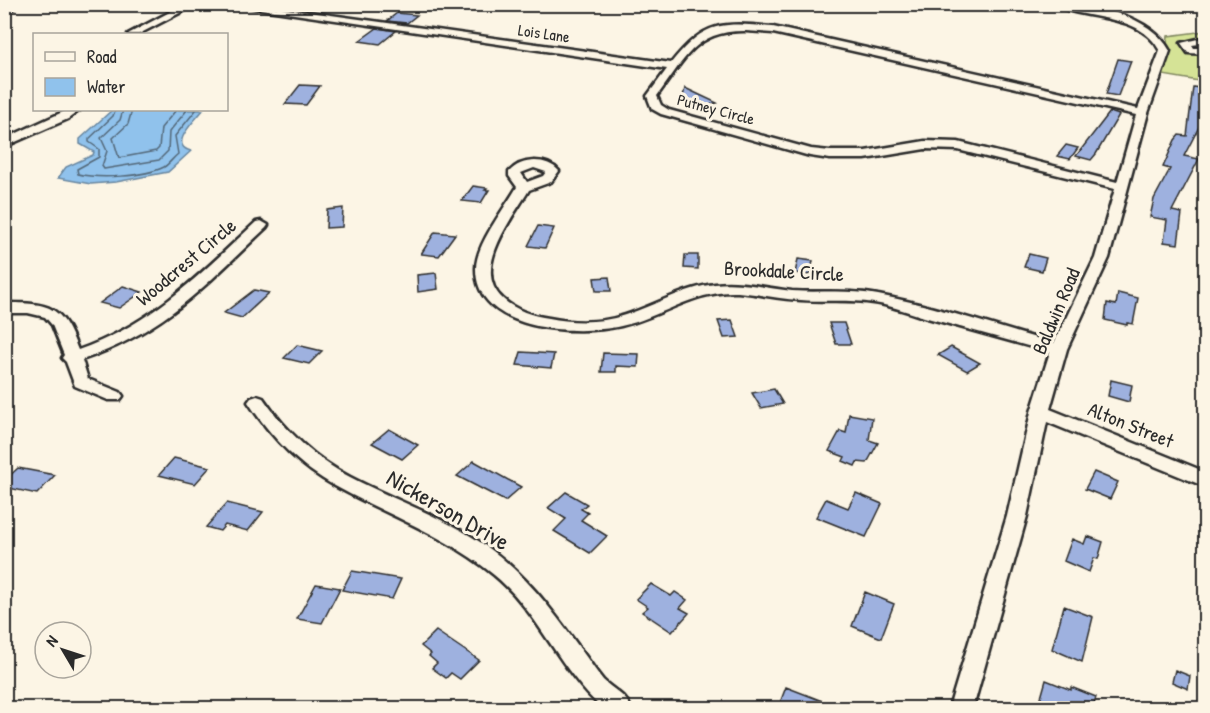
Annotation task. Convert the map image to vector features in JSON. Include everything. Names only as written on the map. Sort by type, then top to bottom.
[{"type":"street","points":[[4,10],[17,4]]},
{"type":"street","points":[[135,33],[193,4]]},
{"type":"street","name":"Lois Lane","points":[[231,4],[675,67]]},
{"type":"street","name":"Baldwin Road","points":[[961,708],[1017,516],[1040,412],[1059,349],[1102,258],[1142,113],[1164,56],[1163,43],[1158,36],[1123,20],[1057,4]]},
{"type":"street","name":"Putney Circle","points":[[1122,187],[958,146],[925,146],[874,154],[830,155],[659,110],[652,96],[700,36],[731,28],[763,29],[1142,113]]},
{"type":"street","points":[[1206,40],[1186,43],[1191,51],[1206,51]]},
{"type":"street","points":[[4,144],[73,111]]},
{"type":"street","name":"Brookdale Circle","points":[[524,187],[489,250],[483,266],[484,284],[496,302],[519,316],[551,325],[585,327],[621,322],[695,292],[744,288],[790,295],[850,295],[877,298],[1059,349]]},
{"type":"street","name":"Woodcrest Circle","points":[[70,358],[115,342],[144,325],[174,304],[261,225]]},
{"type":"street","points":[[4,308],[51,314],[61,322],[70,358],[81,382],[114,396]]},
{"type":"street","name":"Nickerson Drive","points":[[257,402],[273,426],[324,470],[341,481],[434,525],[472,547],[503,570],[527,594],[595,687],[620,708]]},
{"type":"street","name":"Alton Street","points":[[1040,412],[1206,480]]},
{"type":"green space","points":[[1205,31],[1205,82],[1163,75],[1168,36]]},
{"type":"water","points":[[111,111],[202,111],[182,138],[184,148],[191,151],[168,172],[116,182],[91,184],[58,178],[66,167],[93,155],[94,152],[80,144],[80,139]]},
{"type":"building","points":[[397,13],[417,15],[407,23],[387,21]]},
{"type":"building","points":[[377,28],[396,31],[380,44],[359,41]]},
{"type":"building","points":[[1118,59],[1131,61],[1118,96],[1106,94]]},
{"type":"building","points":[[300,85],[320,86],[306,105],[285,104]]},
{"type":"building","points":[[1193,87],[1206,89],[1206,119],[1204,125],[1200,125],[1184,156],[1199,159],[1172,211],[1182,213],[1178,244],[1164,242],[1167,220],[1150,217],[1154,199],[1170,169],[1163,167],[1175,140],[1179,135],[1187,136]]},
{"type":"building","points":[[685,88],[717,103],[697,108],[682,101]]},
{"type":"building","points":[[1110,112],[1119,115],[1096,154],[1091,160],[1076,156]]},
{"type":"building","points":[[1066,145],[1078,148],[1070,159],[1057,156]]},
{"type":"building","points":[[473,186],[489,190],[481,203],[462,201]]},
{"type":"building","points":[[343,208],[342,227],[326,228],[327,210]]},
{"type":"building","points":[[538,226],[554,228],[545,248],[528,246]]},
{"type":"building","points":[[435,232],[455,234],[439,256],[421,254]]},
{"type":"building","points":[[1029,254],[1046,258],[1042,271],[1024,267]]},
{"type":"building","points":[[685,255],[698,255],[698,269],[684,268]]},
{"type":"building","points":[[798,259],[813,261],[810,275],[795,273]]},
{"type":"building","points":[[436,273],[438,289],[418,292],[417,275]]},
{"type":"building","points":[[609,277],[611,291],[596,291],[594,278]]},
{"type":"building","points":[[123,286],[142,292],[119,308],[100,303]]},
{"type":"building","points":[[254,290],[269,293],[242,318],[224,313]]},
{"type":"building","points":[[1118,293],[1138,298],[1133,324],[1127,323],[1127,325],[1105,320],[1107,303],[1116,305]]},
{"type":"building","points":[[732,320],[738,337],[724,338],[718,321]]},
{"type":"building","points":[[829,323],[844,323],[851,344],[836,344]]},
{"type":"building","points":[[297,345],[322,351],[309,364],[284,358]]},
{"type":"building","points":[[951,347],[980,363],[967,371],[938,355]]},
{"type":"building","points":[[521,352],[554,354],[551,368],[517,365]]},
{"type":"building","points":[[603,353],[639,354],[638,367],[616,366],[616,372],[601,372]]},
{"type":"building","points":[[1111,380],[1132,385],[1129,402],[1108,396]]},
{"type":"building","points":[[774,389],[783,404],[761,408],[752,393]]},
{"type":"building","points":[[849,414],[872,418],[869,440],[878,443],[867,463],[857,462],[855,466],[843,461],[845,457],[829,451],[840,431],[846,433]]},
{"type":"building","points":[[389,429],[418,445],[402,459],[372,443]]},
{"type":"building","points":[[174,458],[210,467],[195,484],[159,475]]},
{"type":"building","points":[[474,461],[521,487],[505,501],[457,476]]},
{"type":"building","points":[[18,468],[55,475],[37,494],[4,487],[4,481]]},
{"type":"building","points":[[1094,472],[1118,482],[1110,499],[1085,489]]},
{"type":"building","points":[[566,492],[587,504],[581,509],[588,513],[581,520],[607,536],[590,553],[554,531],[566,519],[548,508]]},
{"type":"building","points":[[856,493],[882,504],[866,537],[816,517],[826,499],[848,508]]},
{"type":"building","points":[[227,503],[263,512],[248,531],[225,525],[220,531],[206,527]]},
{"type":"building","points":[[1087,536],[1103,542],[1098,559],[1094,558],[1089,572],[1064,561],[1072,539],[1084,544]]},
{"type":"building","points":[[352,571],[401,579],[392,599],[342,590]]},
{"type":"building","points":[[316,584],[340,588],[322,623],[297,619]]},
{"type":"building","points":[[651,584],[671,596],[675,592],[687,600],[680,608],[689,613],[672,632],[642,612],[648,607],[636,599]]},
{"type":"building","points":[[865,592],[894,604],[881,638],[852,626]]},
{"type":"building","points":[[1064,606],[1093,617],[1082,662],[1052,649]]},
{"type":"building","points":[[436,631],[479,660],[460,679],[451,673],[446,678],[432,668],[437,663],[421,646]]},
{"type":"building","points":[[1175,670],[1190,676],[1188,689],[1172,682]]},
{"type":"building","points":[[1046,680],[1096,697],[1093,708],[1038,708]]},
{"type":"building","points":[[786,687],[838,707],[838,708],[778,708]]}]
